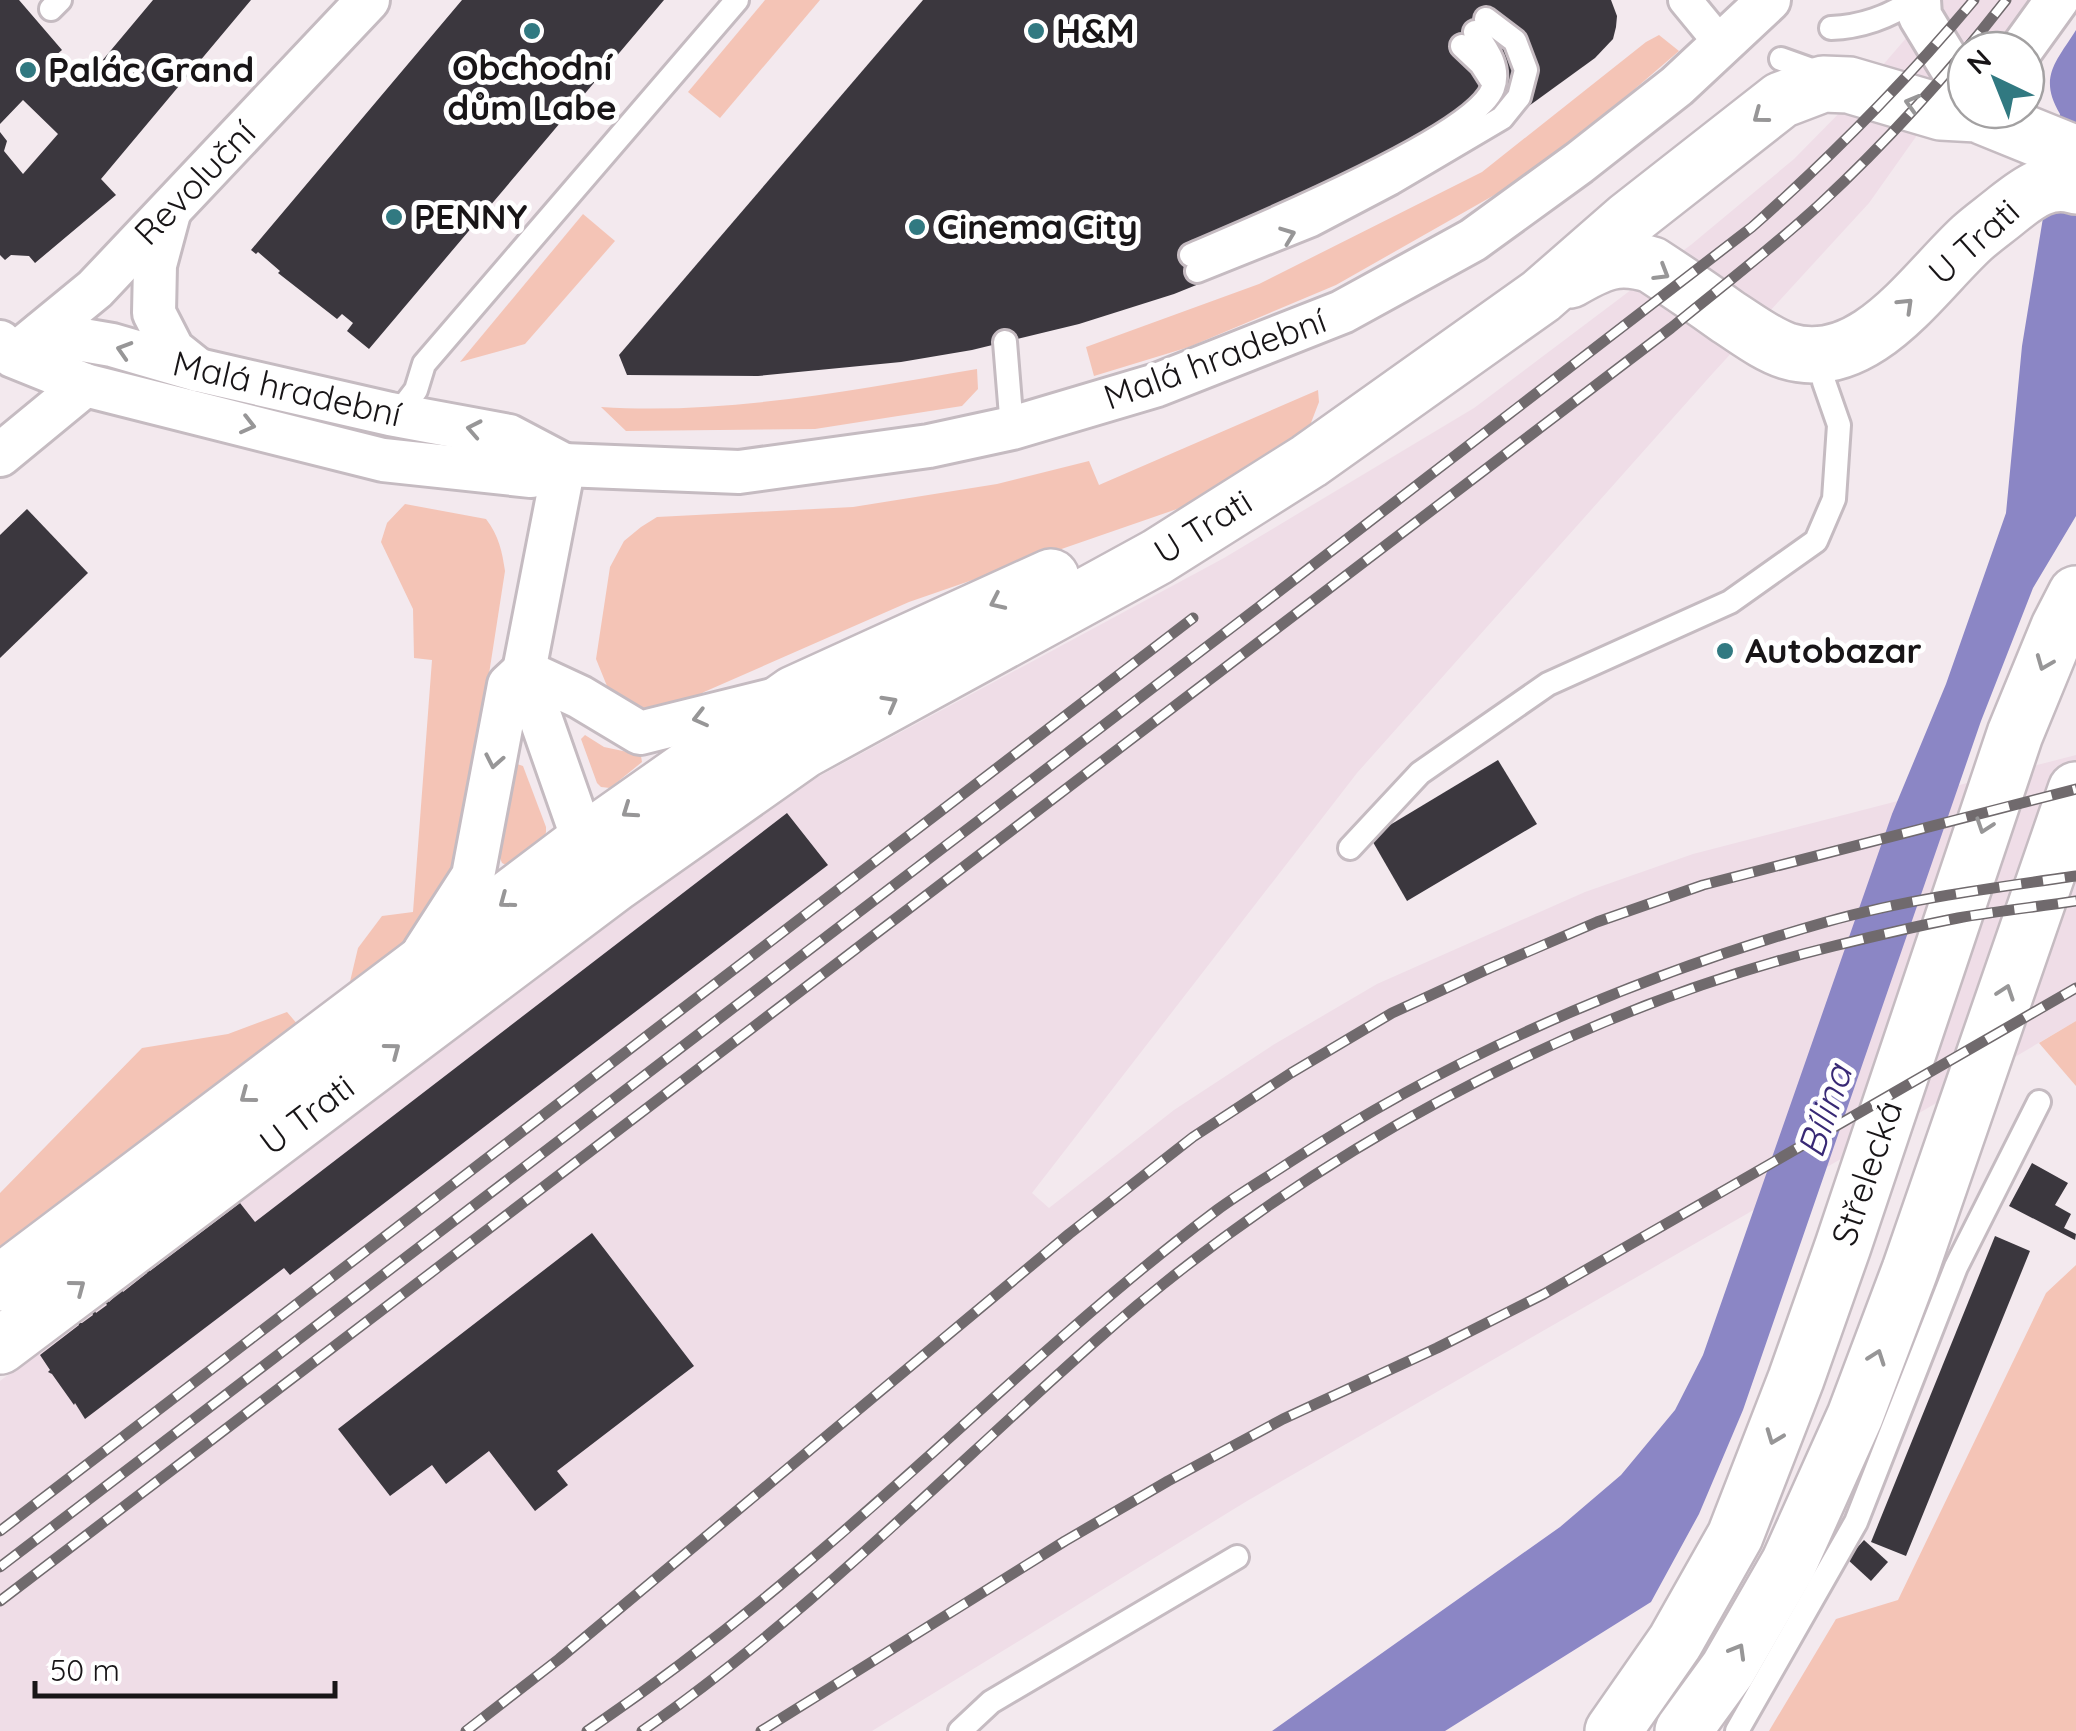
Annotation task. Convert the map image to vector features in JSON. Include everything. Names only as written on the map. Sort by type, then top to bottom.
[{"type":"street","name":"Revoluční","points":[[14,350],[95,288],[368,0]]},
{"type":"street","points":[[1685,0],[1722,46]]},
{"type":"street","name":"Malá hradební","points":[[85,385],[383,460],[531,476],[564,465],[740,472],[929,446],[1012,428],[1157,385],[1342,312],[1473,240],[1677,86],[1768,0]]},
{"type":"street","points":[[1916,0],[1920,16],[1946,59]]},
{"type":"street","points":[[2035,30],[2057,0]]},
{"type":"street","points":[[1542,296],[1628,220],[1782,100],[1823,84],[1849,84],[1946,111]]},
{"type":"street","points":[[1972,237],[1996,196],[1997,146],[1988,130]]},
{"type":"street","points":[[2008,130],[2061,168]]},
{"type":"street","name":"U Trati","points":[[1824,355],[1865,339],[1890,320],[1972,237],[2061,168]]},
{"type":"street","points":[[170,208],[155,265],[154,312],[172,350],[198,370]]},
{"type":"street","points":[[1309,461],[1542,296],[1614,259],[1634,259],[1652,265],[1772,344],[1803,354],[1824,355]]},
{"type":"street","name":"Malá hradební","points":[[14,350],[112,346],[390,414],[508,436],[564,465]]},
{"type":"street","points":[[0,455],[85,385],[14,350]]},
{"type":"street","name":"U Trati","points":[[524,671],[580,696],[640,733],[794,694],[1309,461]]},
{"type":"street","name":"U Trati","points":[[0,1283],[412,972],[599,863],[1157,557],[1309,461]]},
{"type":"street","name":"U Trati","points":[[412,972],[473,876],[509,686],[524,671],[564,465]]},
{"type":"street","name":"Střelecká","points":[[1613,1731],[1675,1642],[1735,1536],[1843,1246],[2016,734],[2058,627],[2076,594]]},
{"type":"street","points":[[524,671],[599,863]]},
{"type":"street","name":"U Trati","points":[[0,1346],[599,863],[794,694]]},
{"type":"street","name":"Střelecká","points":[[1684,1731],[1728,1669],[1789,1563],[1855,1416],[1910,1270],[2076,790]]},
{"type":"lane","points":[[403,407],[416,390],[424,364],[738,0]]},
{"type":"lane","points":[[1832,28],[1879,18],[1916,0]]},
{"type":"lane","points":[[1480,26],[1515,42],[1526,70],[1518,97],[1502,118],[1312,226],[1194,263],[1426,144],[1482,106],[1494,86],[1494,60],[1480,26]]},
{"type":"lane","points":[[1781,59],[1849,84]]},
{"type":"lane","points":[[1005,342],[1012,428]]},
{"type":"lane","points":[[1350,848],[1420,773],[1548,684],[1730,602],[1816,542],[1834,499],[1839,425],[1824,382],[1824,355]]},
{"type":"lane","points":[[1736,1731],[1856,1522],[1956,1268],[2038,1102]]},
{"type":"lane","points":[[960,1731],[991,1702],[1237,1557]]},
{"type":"shaded area","points":[[765,0],[820,0],[720,118],[688,92]]},
{"type":"shaded area","points":[[1939,0],[2044,0],[2020,30],[1946,30],[1946,94],[1869,203],[1357,773],[1032,1193],[1049,1208],[1174,1110],[1273,1045],[1377,984],[1585,892],[1693,854],[2076,755],[2076,1021],[1247,1501],[872,1731],[0,1731],[0,1381],[255,1186],[777,799],[1224,558],[1474,408],[1692,244],[1794,159],[1857,95]]},
{"type":"shaded area","points":[[1659,35],[1679,51],[1594,124],[1512,185],[1336,285],[1189,347],[1094,376],[1086,347],[1259,284],[1482,172]]},
{"type":"shaded area","points":[[583,214],[615,241],[525,344],[460,362]]},
{"type":"shaded area","points":[[977,369],[978,389],[962,406],[815,429],[626,431],[601,407],[743,404]]},
{"type":"shaded area","points":[[1318,390],[1319,402],[1309,428],[1226,492],[909,602],[682,705],[659,709],[623,703],[607,686],[596,659],[610,567],[624,541],[657,517],[853,507],[997,484],[1089,461],[1099,485]]},
{"type":"shaded area","points":[[405,504],[486,519],[499,544],[505,571],[457,880],[417,938],[348,990],[358,948],[382,916],[413,912],[432,660],[414,658],[413,609],[381,542],[387,523]]},
{"type":"shaded area","points":[[585,735],[604,747],[637,754],[642,762],[610,788],[601,787],[581,739]]},
{"type":"shaded area","points":[[517,764],[523,766],[546,832],[544,839],[508,866],[500,858],[511,770]]},
{"type":"shaded area","points":[[287,1012],[299,1026],[0,1251],[0,1193],[142,1048],[228,1034]]},
{"type":"shaded area","points":[[2076,1021],[2076,1086],[2039,1043]]},
{"type":"shaded area","points":[[2076,1265],[2076,1731],[1769,1731],[1836,1619],[1898,1600],[2046,1293]]},
{"type":"water","name":"Bílina","points":[[2076,30],[2076,516],[2033,588],[1981,721],[1743,1410],[1699,1514],[1651,1602],[1445,1731],[1272,1731],[1560,1527],[1621,1475],[1675,1410],[1703,1355],[1892,814],[1946,684],[2006,513],[2022,346],[2060,114],[2050,80],[2056,61]]},
{"type":"building","points":[[0,0],[19,0],[62,50],[49,61],[73,86],[86,70],[91,74],[153,0],[251,0],[101,179],[116,195],[35,263],[29,256],[11,255],[5,260],[0,255],[0,132],[7,141],[4,151],[23,174],[58,134],[23,100],[0,124]]},
{"type":"building","points":[[462,0],[664,0],[369,349],[347,331],[353,323],[342,314],[337,319],[251,250]]},
{"type":"building","points":[[923,0],[1611,0],[1617,16],[1613,39],[1595,58],[1511,119],[1373,205],[1266,257],[1174,294],[1079,324],[972,350],[901,362],[758,376],[627,375],[619,355]]},
{"type":"building","points":[[27,509],[88,573],[0,658],[0,535]]},
{"type":"building","points":[[1498,760],[1537,824],[1407,901],[1370,837]]},
{"type":"building","points":[[787,813],[828,865],[290,1275],[284,1268],[85,1419],[48,1372],[40,1355],[240,1203],[255,1222]]},
{"type":"building","points":[[2032,1163],[2068,1183],[2055,1205],[2071,1214],[2064,1228],[2076,1234],[2075,1240],[2009,1206]]},
{"type":"building","points":[[592,1233],[694,1366],[557,1471],[568,1485],[535,1511],[489,1451],[446,1484],[432,1465],[390,1496],[338,1429]]},
{"type":"building","points":[[1995,1236],[2030,1251],[1906,1556],[1871,1542]]},
{"type":"building","points":[[1864,1540],[1888,1562],[1871,1581],[1847,1559]]},
{"type":"railway","points":[[0,1567],[1752,227],[1867,118],[1974,0]]},
{"type":"railway","points":[[0,1601],[1671,328],[1783,237],[1844,181],[1917,106],[2006,0]]},
{"type":"railway","points":[[0,1531],[1193,618]]},
{"type":"railway","points":[[466,1731],[559,1659],[1069,1234],[1193,1137],[1392,1013],[1597,922],[1703,885],[2076,789]]},
{"type":"railway","points":[[587,1731],[772,1592],[1162,1253],[1217,1210],[1353,1123],[1482,1053],[1549,1022],[1616,993],[1755,943],[1887,907],[2076,876]]},
{"type":"railway","points":[[642,1731],[703,1687],[820,1591],[1099,1338],[1178,1272],[1351,1152],[1539,1051],[1636,1009],[1735,974],[1927,924],[2076,901]]},
{"type":"railway","points":[[761,1731],[1168,1481],[1283,1419],[1544,1294],[2076,988]]},
{"type":"place","name":"Obchodní dům Labe","points":[[532,31]]},
{"type":"place","name":"H&M","points":[[1036,31]]},
{"type":"place","name":"Palác Grand","points":[[28,70]]},
{"type":"place","name":"PENNY","points":[[394,217]]},
{"type":"place","name":"Cinema City","points":[[917,227]]},
{"type":"place","name":"Autobazar","points":[[1725,651]]}]
